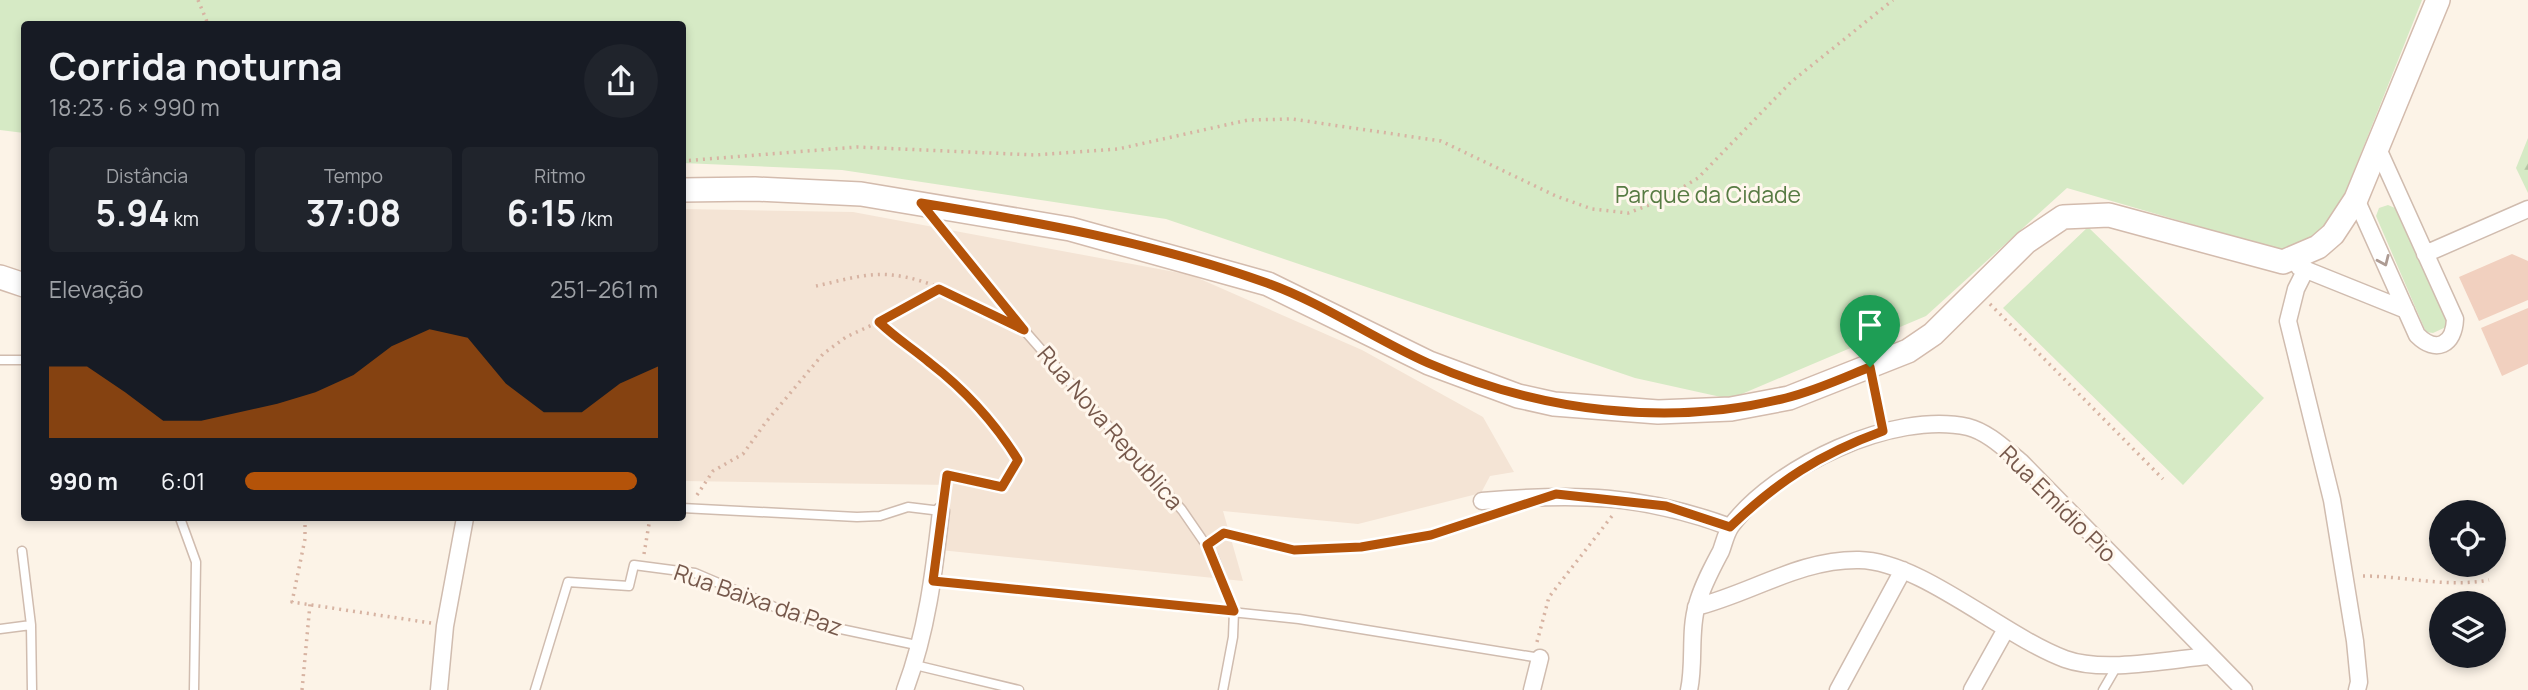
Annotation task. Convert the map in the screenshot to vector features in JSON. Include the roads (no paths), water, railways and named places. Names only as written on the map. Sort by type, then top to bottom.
[{"type":"street","points":[[2283,262],[2318,247],[2333,234],[2356,199],[2379,151],[2438,0]]},
{"type":"street","points":[[2356,199],[2417,335],[2426,344],[2437,345],[2448,341],[2454,332],[2455,319],[2379,151]]},
{"type":"street","points":[[686,190],[861,194],[1070,229],[1268,284],[1429,363],[1518,396],[1554,404],[1658,412],[1731,409],[1789,398],[1908,351],[1933,334],[2044,228],[2063,217],[2084,214],[2136,220],[2283,262],[2406,310]]},
{"type":"street","points":[[2425,254],[2528,209]]},
{"type":"street","points":[[2306,270],[2296,289],[2288,321],[2332,499],[2356,641],[2359,682],[2357,690]]},
{"type":"street","points":[[0,277],[21,284]]},
{"type":"street","name":"Rua Emídio Pio","points":[[1730,527],[1761,497],[1797,470],[1837,448],[1883,431],[1944,424],[1971,428],[1997,442],[2021,462],[2244,690]]},
{"type":"street","points":[[1482,501],[1556,494],[1623,499],[1666,506],[1730,527],[1696,607],[1689,690]]},
{"type":"street","points":[[905,690],[920,646],[933,581],[941,511]]},
{"type":"street","points":[[439,690],[445,625],[464,521]]},
{"type":"street","points":[[1696,607],[1734,595],[1782,574],[1835,561],[1861,560],[1903,570],[2006,629],[2065,659],[2096,664],[2208,656]]},
{"type":"street","points":[[1838,690],[1903,570]]},
{"type":"street","points":[[1972,690],[2006,629]]},
{"type":"street","points":[[1532,690],[1537,657]]},
{"type":"lane","name":"Rua Nova Republica","points":[[1024,330],[1182,510],[1207,545],[1234,611]]},
{"type":"lane","points":[[0,360],[21,360]]},
{"type":"lane","points":[[1870,367],[1883,431]]},
{"type":"lane","points":[[686,508],[858,517],[880,516],[908,508],[941,511]]},
{"type":"lane","points":[[181,521],[196,562],[194,690]]},
{"type":"lane","points":[[22,551],[31,625],[33,690]]},
{"type":"lane","name":"Rua Baixa da Paz","points":[[536,690],[568,583],[629,586],[634,565],[695,573],[791,614],[836,628],[920,646]]},
{"type":"lane","points":[[933,581],[1234,611],[1357,627],[1537,657]]},
{"type":"lane","points":[[1223,690],[1233,637],[1234,611]]},
{"type":"lane","points":[[0,629],[31,625]]},
{"type":"lane","points":[[2103,690],[2118,663]]},
{"type":"lane","points":[[915,665],[1019,690]]},
{"type":"park label","name":"Parque da Cidade","points":[[1708,195]]}]
